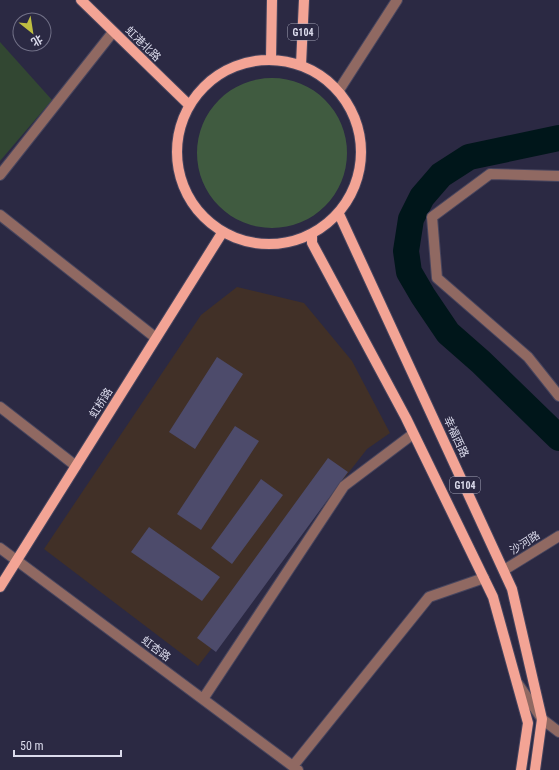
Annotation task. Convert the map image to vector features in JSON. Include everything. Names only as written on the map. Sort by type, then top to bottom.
[{"type":"main road","name":"虹港北路","points":[[81,0],[188,105]]},
{"type":"main road","name":"G104","points":[[271,59],[272,0]]},
{"type":"main road","name":"G104","points":[[301,65],[304,0]]},
{"type":"main road","points":[[271,59],[301,65],[322,75],[339,90],[356,119],[362,152],[356,184],[340,214],[312,235],[290,243],[267,245],[244,242],[222,233],[195,209],[179,176],[176,140],[188,105],[204,86],[223,71],[246,62],[271,59]]},
{"type":"main road","name":"幸福西路","points":[[340,214],[512,589],[542,719],[535,770]]},
{"type":"main road","name":"虹桥路","points":[[0,587],[222,233]]},
{"type":"main road","name":"G104","points":[[312,235],[312,242],[413,434],[493,596],[528,723],[521,770]]},
{"type":"street","points":[[339,90],[397,0]]},
{"type":"street","points":[[0,175],[113,32]]},
{"type":"street","points":[[559,176],[490,174],[432,217],[437,278],[528,357],[559,396]]},
{"type":"street","points":[[0,215],[156,338]]},
{"type":"street","points":[[0,407],[76,466]]},
{"type":"street","points":[[203,699],[344,486],[413,434]]},
{"type":"street","name":"沙河路","points":[[504,570],[559,536]]},
{"type":"street","name":"虹杏路","points":[[0,548],[296,768]]},
{"type":"street","points":[[296,768],[429,597],[484,578]]},
{"type":"street","points":[[517,682],[542,719],[559,732]]},
{"type":"shaded area","points":[[237,287],[304,303],[352,361],[390,433],[367,449],[198,666],[44,549],[201,315]]},
{"type":"green space","points":[[0,42],[52,100],[0,161]]},
{"type":"green space","points":[[265,78],[279,78],[294,81],[307,87],[320,95],[330,105],[344,131],[347,153],[344,175],[341,182],[330,201],[320,211],[294,225],[279,228],[265,228],[250,225],[237,219],[224,211],[214,201],[200,175],[197,160],[197,146],[200,131],[206,118],[214,105],[224,95],[250,81]]},
{"type":"building","points":[[217,357],[243,374],[195,449],[169,432]]},
{"type":"building","points":[[235,426],[259,441],[201,530],[177,514]]},
{"type":"building","points":[[328,458],[348,472],[216,652],[197,638]]},
{"type":"building","points":[[261,479],[283,495],[232,564],[211,548]]},
{"type":"building","points":[[149,527],[220,577],[202,601],[131,552]]},
{"type":"waterway","points":[[559,138],[469,157],[441,175],[422,197],[411,219],[406,251],[409,272],[448,333],[481,362],[559,438]]}]
